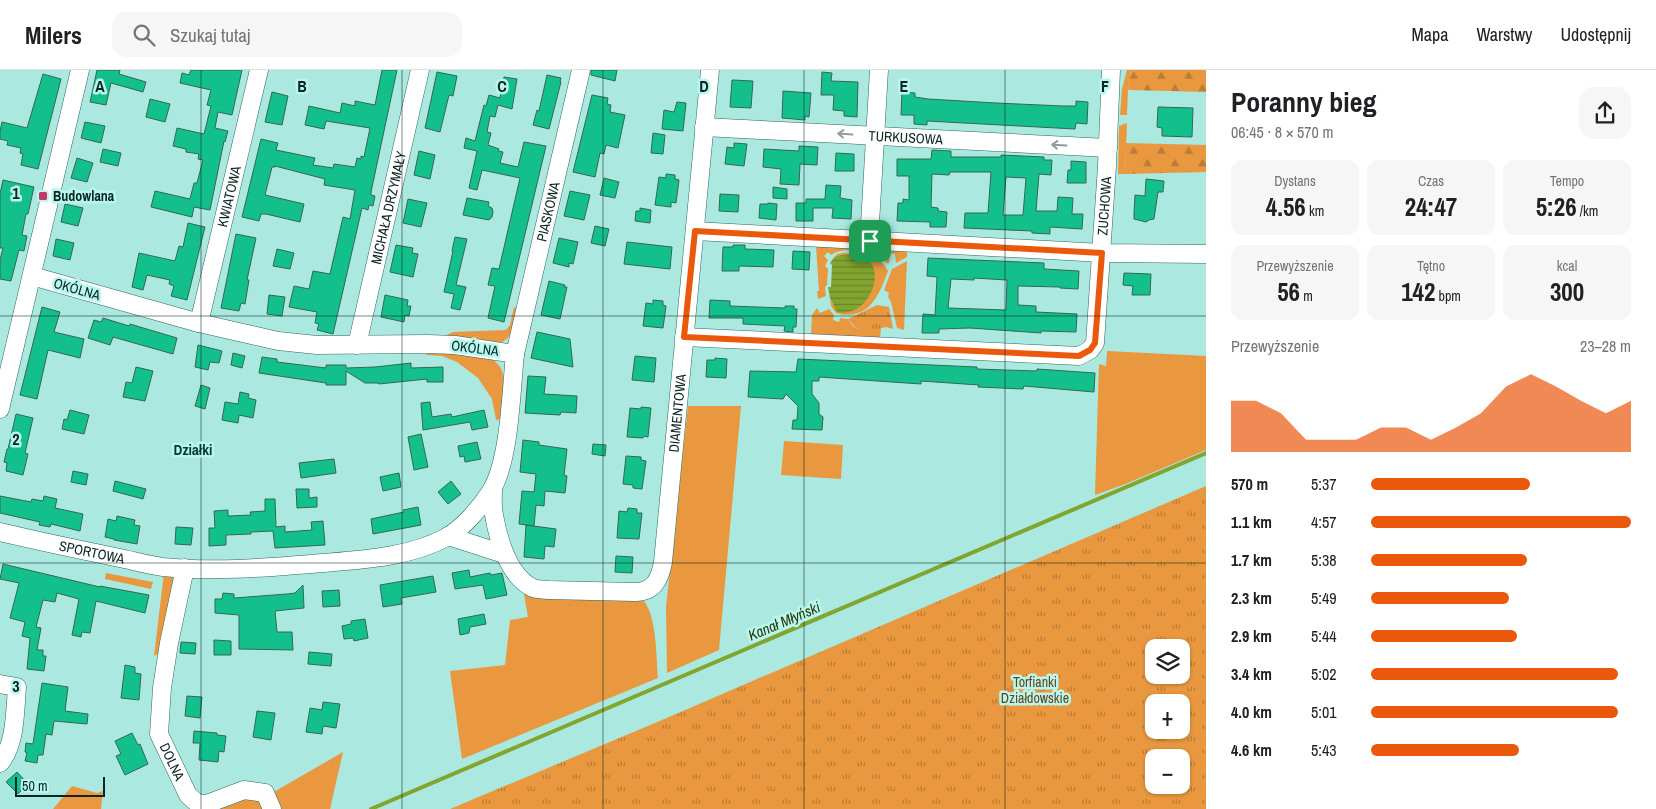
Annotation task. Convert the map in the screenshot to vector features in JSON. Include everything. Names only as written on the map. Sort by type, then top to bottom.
[{"type":"street","points":[[0,409],[80,70]]},
{"type":"street","name":"KWIATOWA","points":[[200,323],[259,70]]},
{"type":"street","name":"MICHAŁA DRZYMAŁY","points":[[357,345],[420,70]]},
{"type":"street","name":"PIASKOWA","points":[[516,354],[581,70]]},
{"type":"street","name":"DIAMENTOWA","points":[[492,488],[493,514],[504,554],[521,579],[535,589],[642,592],[656,584],[661,575],[710,70]]},
{"type":"street","points":[[870,241],[879,70]]},
{"type":"street","name":"ZUCHOWA","points":[[684,337],[1079,356],[1090,350],[1095,343],[1102,253],[1111,70]]},
{"type":"street","name":"TURKUSOWA","points":[[704,127],[1108,148]]},
{"type":"street","points":[[695,231],[1102,253],[1206,254]]},
{"type":"street","name":"OKÓLNA","points":[[32,276],[239,333],[298,344],[455,345],[516,354],[501,468],[492,488],[471,516],[448,536],[407,552],[360,559],[233,569],[185,568]]},
{"type":"street","points":[[475,544],[471,516],[493,514]]},
{"type":"street","name":"SPORTOWA","points":[[0,532],[162,567],[185,568]]},
{"type":"street","points":[[475,544],[498,533]]},
{"type":"street","points":[[448,536],[504,554]]},
{"type":"street","name":"DOLNA","points":[[185,568],[169,643],[162,688],[159,734],[188,795],[198,804],[207,804],[244,790],[265,793],[272,809]]},
{"type":"street","points":[[0,763],[7,752],[11,739],[8,686]]},
{"type":"green space","points":[[1127,70],[1131,70],[1127,115],[1120,115],[1122,89]]},
{"type":"green space","points":[[1131,70],[1206,70],[1206,92],[1128,90]]},
{"type":"green space","points":[[1127,123],[1125,174],[1118,174],[1119,126]]},
{"type":"green space","points":[[1126,143],[1206,145],[1206,172],[1125,174]]},
{"type":"green space","points":[[816,246],[907,250],[907,257],[896,263],[895,254],[890,253],[889,263],[887,263],[875,255],[860,251],[844,250],[831,255],[828,252],[824,256],[828,260],[825,266],[828,269],[827,285],[825,287],[826,296],[818,299]]},
{"type":"green space","points":[[843,253],[875,258],[885,265],[888,271],[881,289],[871,305],[856,314],[836,313],[831,306],[830,298],[833,305],[864,257],[841,255],[831,261],[837,254]]},
{"type":"green space","points":[[907,261],[904,330],[897,328],[888,297],[889,293],[884,290],[892,269]]},
{"type":"green space","points":[[877,305],[889,307],[893,329],[886,327],[864,332],[856,328],[848,319]]},
{"type":"green space","points":[[514,307],[520,308],[513,331],[506,339],[495,345],[410,336],[444,336],[453,332],[506,330],[510,325]]},
{"type":"green space","points":[[817,308],[820,313],[829,309],[834,315],[833,320],[839,322],[840,318],[848,319],[858,329],[881,328],[880,339],[811,335],[812,315]]},
{"type":"green space","points":[[426,349],[489,357],[497,363],[502,371],[504,382],[501,419],[496,420],[492,399],[478,378],[457,362],[442,356],[426,355]]},
{"type":"green space","points":[[1107,351],[1206,356],[1206,450],[1095,495],[1099,364],[1106,366]]},
{"type":"green space","points":[[688,406],[741,406],[719,650],[667,673],[666,607]]},
{"type":"green space","points":[[784,441],[843,445],[841,479],[781,475]]},
{"type":"green space","name":"Torfianki Działdowskie","points":[[1206,486],[1206,809],[450,809],[655,723]]},
{"type":"green space","points":[[106,573],[153,582],[151,589],[105,579]]},
{"type":"green space","points":[[164,573],[177,573],[162,651],[154,656]]},
{"type":"green space","points":[[524,594],[644,601],[654,627],[658,678],[462,759],[450,671],[505,665],[510,620],[528,617]]},
{"type":"green space","points":[[343,752],[330,809],[278,809],[272,793]]},
{"type":"green space","points":[[72,786],[97,793],[103,791],[101,809],[53,809]]},
{"type":"green space","points":[[257,796],[260,804],[265,802],[268,809],[211,809],[233,800]]},
{"type":"shaded area","points":[[841,255],[864,257],[871,263],[874,272],[872,292],[858,308],[848,312],[837,312],[830,298],[828,287],[831,287],[832,265],[830,263],[835,257]]},
{"type":"building","points":[[97,70],[120,70],[119,74],[146,82],[143,92],[111,83],[106,105],[90,102]]},
{"type":"building","points":[[191,70],[242,70],[232,115],[218,112],[215,128],[228,131],[224,141],[210,210],[194,207],[192,217],[151,207],[155,191],[190,199],[194,183],[197,183],[203,160],[198,159],[199,154],[186,152],[186,149],[173,146],[177,128],[204,134],[211,106],[207,105],[211,90],[180,83],[182,73],[189,75]]},
{"type":"building","points":[[382,70],[397,70],[371,192],[371,195],[375,196],[373,206],[369,205],[368,210],[362,208],[333,334],[317,330],[319,324],[315,323],[317,312],[289,307],[294,286],[309,289],[313,271],[330,274],[343,217],[350,219],[355,190],[324,185],[325,179],[275,166],[272,167],[265,195],[304,204],[300,222],[266,214],[261,214],[259,221],[242,217],[261,139],[278,143],[276,150],[315,158],[313,165],[333,168],[334,164],[355,167],[357,158],[361,159],[361,156],[364,157],[370,128],[326,121],[324,129],[305,125],[309,106],[340,113],[342,103],[355,106],[355,101],[375,105]]},
{"type":"building","points":[[591,70],[617,70],[615,81],[591,75]]},
{"type":"building","points":[[437,72],[457,76],[453,96],[449,95],[440,132],[425,128]]},
{"type":"building","points":[[822,72],[832,73],[831,81],[858,82],[857,117],[844,116],[844,111],[833,110],[834,95],[821,95]]},
{"type":"building","points":[[43,74],[61,79],[38,169],[21,165],[23,154],[20,153],[21,148],[7,145],[8,141],[0,139],[0,131],[2,122],[27,128]]},
{"type":"building","points":[[547,75],[561,78],[549,129],[533,125],[537,110],[539,111]]},
{"type":"building","points":[[504,77],[517,79],[512,109],[498,105],[495,117],[490,116],[487,132],[491,133],[488,145],[503,152],[500,163],[518,167],[524,142],[546,146],[504,322],[488,318],[495,286],[488,285],[492,268],[499,269],[520,178],[482,170],[477,190],[469,188],[477,151],[464,148],[466,138],[475,141],[484,105],[486,106],[489,95],[500,98]]},
{"type":"building","points":[[732,80],[753,81],[751,108],[730,107]]},
{"type":"building","points":[[783,91],[811,93],[809,117],[805,116],[805,120],[782,118]]},
{"type":"building","points":[[272,92],[288,96],[282,125],[265,122]]},
{"type":"building","points":[[902,92],[915,93],[915,97],[928,99],[996,103],[1076,106],[1076,101],[1088,102],[1087,124],[1076,123],[1075,129],[927,121],[927,125],[914,124],[914,115],[901,115]]},
{"type":"building","points":[[592,95],[608,98],[607,104],[611,105],[610,112],[625,115],[618,148],[606,145],[604,154],[600,153],[595,177],[573,172]]},
{"type":"building","points":[[150,99],[170,104],[165,122],[146,117]]},
{"type":"building","points":[[677,102],[686,103],[683,131],[662,129],[664,110],[674,112]]},
{"type":"building","points":[[1158,107],[1193,108],[1192,137],[1162,136],[1162,128],[1157,127]]},
{"type":"building","points":[[85,122],[105,126],[101,143],[81,138]]},
{"type":"building","points":[[653,133],[665,135],[663,154],[651,153]]},
{"type":"building","points":[[734,143],[747,144],[744,166],[725,164],[727,147],[734,148]]},
{"type":"building","points":[[799,146],[818,147],[817,165],[800,164],[799,185],[780,184],[781,169],[763,167],[764,149],[799,151]]},
{"type":"building","points":[[103,149],[121,153],[118,166],[100,162]]},
{"type":"building","points":[[932,150],[951,151],[951,157],[1001,157],[1001,155],[1044,157],[1044,160],[1052,160],[1051,175],[1039,174],[1036,211],[1057,211],[1058,197],[1073,198],[1072,214],[1083,214],[1082,229],[1050,227],[1050,234],[1032,233],[1032,231],[964,228],[965,213],[988,213],[991,172],[950,172],[949,175],[932,174],[931,207],[938,208],[938,211],[947,212],[946,227],[930,227],[930,222],[897,221],[898,203],[903,203],[903,199],[909,200],[909,176],[897,176],[897,159],[931,159]],"holes":[[[1006,177],[1026,178],[1023,215],[1003,215]]]},
{"type":"building","points":[[419,151],[435,155],[430,179],[414,175]]},
{"type":"building","points":[[836,153],[854,154],[854,171],[835,171]]},
{"type":"building","points":[[77,158],[93,163],[87,182],[71,178]]},
{"type":"building","points":[[1071,161],[1086,162],[1086,183],[1067,183],[1068,170],[1071,170]]},
{"type":"building","points":[[666,174],[675,175],[675,179],[679,180],[676,203],[671,202],[671,207],[655,205],[659,177],[666,178]]},
{"type":"building","points":[[604,178],[619,182],[615,198],[600,195]]},
{"type":"building","points":[[1146,179],[1164,181],[1163,192],[1158,192],[1154,219],[1146,222],[1134,219],[1134,213],[1135,195],[1145,196]]},
{"type":"building","points":[[3,180],[34,187],[22,235],[27,236],[24,251],[19,250],[11,281],[0,279],[0,260],[3,248],[0,248],[0,194]]},
{"type":"building","points":[[826,185],[841,186],[840,198],[852,200],[851,219],[832,218],[833,208],[813,208],[813,221],[796,221],[796,203],[806,203],[806,199],[825,199]]},
{"type":"building","points":[[773,187],[787,189],[787,199],[773,198]]},
{"type":"building","points":[[570,191],[590,195],[584,220],[564,216]]},
{"type":"building","points":[[720,194],[739,195],[738,212],[719,211]]},
{"type":"building","points":[[467,198],[489,202],[488,206],[492,208],[493,212],[492,217],[489,220],[463,215]]},
{"type":"building","points":[[408,199],[427,203],[421,227],[403,223]]},
{"type":"building","points":[[65,204],[83,208],[78,226],[61,222]]},
{"type":"building","points":[[760,204],[777,204],[776,220],[759,218]]},
{"type":"building","points":[[640,208],[651,210],[650,223],[635,221],[636,211],[640,211]]},
{"type":"building","points":[[188,223],[205,227],[187,300],[171,296],[174,286],[169,284],[170,280],[147,275],[143,290],[132,287],[139,253],[175,261],[179,246],[183,247]]},
{"type":"building","points":[[595,226],[609,229],[605,246],[591,243]]},
{"type":"building","points":[[236,234],[256,238],[247,280],[249,280],[245,304],[241,303],[239,311],[221,308]]},
{"type":"building","points":[[455,237],[467,239],[456,285],[466,287],[460,310],[451,308],[454,294],[444,292]]},
{"type":"building","points":[[559,238],[578,242],[573,264],[569,263],[569,267],[553,263]]},
{"type":"building","points":[[56,239],[74,243],[70,260],[53,256]]},
{"type":"building","points":[[627,242],[672,247],[670,269],[624,264]]},
{"type":"building","points":[[396,245],[413,248],[412,253],[418,254],[413,277],[390,272]]},
{"type":"building","points":[[733,245],[745,245],[745,249],[774,250],[773,267],[739,266],[739,271],[722,271],[723,247],[733,247]]},
{"type":"building","points":[[277,249],[294,253],[290,269],[273,266]]},
{"type":"building","points":[[793,251],[810,252],[809,270],[792,269]]},
{"type":"building","points":[[928,258],[1044,263],[1044,269],[1079,271],[1078,289],[1018,286],[1018,305],[1036,306],[1036,312],[1077,314],[1076,332],[1041,331],[1041,333],[970,328],[939,329],[939,333],[922,333],[923,314],[935,315],[937,277],[927,276]],"holes":[[[951,279],[1007,280],[1006,310],[948,308]]]},
{"type":"building","points":[[1124,273],[1151,274],[1150,295],[1132,295],[1133,286],[1123,285]]},
{"type":"building","points":[[549,281],[567,287],[560,319],[541,315]]},
{"type":"building","points":[[269,295],[285,297],[282,316],[267,314]]},
{"type":"building","points":[[385,295],[408,300],[407,306],[411,306],[409,316],[405,315],[404,322],[381,317]]},
{"type":"building","points":[[653,300],[663,301],[663,305],[666,306],[663,328],[643,326],[646,303],[653,304]]},
{"type":"building","points":[[710,300],[730,301],[730,306],[785,308],[785,306],[794,306],[794,309],[797,309],[796,327],[793,327],[793,332],[784,331],[785,326],[743,324],[743,318],[709,318]]},
{"type":"building","points":[[42,307],[60,312],[54,332],[84,339],[80,358],[48,350],[37,399],[20,395]]},
{"type":"building","points":[[103,318],[177,338],[173,354],[113,337],[110,345],[88,338],[94,320],[101,322]]},
{"type":"building","points":[[537,332],[570,339],[573,367],[531,358]]},
{"type":"building","points":[[198,345],[222,351],[219,363],[210,362],[208,370],[195,367]]},
{"type":"building","points":[[233,353],[245,356],[242,368],[231,365]]},
{"type":"building","points":[[635,356],[656,358],[654,382],[632,380]]},
{"type":"building","points":[[262,357],[277,359],[277,362],[326,368],[326,365],[346,365],[346,368],[411,363],[411,368],[443,367],[443,382],[427,382],[427,379],[379,384],[365,383],[346,371],[346,385],[326,385],[326,383],[259,373]]},
{"type":"building","points":[[715,358],[727,359],[726,378],[706,377],[707,360],[715,360]]},
{"type":"building","points":[[798,359],[977,367],[977,369],[1037,371],[1037,369],[1095,373],[1094,392],[1024,386],[1023,389],[978,387],[979,385],[921,381],[921,384],[819,377],[819,381],[812,381],[812,394],[819,403],[819,414],[823,417],[822,430],[792,429],[793,420],[797,420],[798,406],[786,394],[783,399],[748,397],[750,371],[796,372]]},
{"type":"building","points":[[136,367],[153,371],[145,401],[123,397],[126,382],[132,383]]},
{"type":"building","points":[[528,376],[546,377],[544,394],[577,396],[576,413],[561,412],[560,415],[525,413]]},
{"type":"building","points":[[201,385],[210,388],[205,409],[195,406]]},
{"type":"building","points":[[240,392],[249,394],[248,398],[256,400],[253,418],[239,415],[238,423],[222,420],[225,402],[238,404]]},
{"type":"building","points":[[430,402],[432,417],[451,414],[452,417],[484,410],[488,427],[472,430],[470,422],[423,430],[421,403]]},
{"type":"building","points":[[641,407],[651,408],[648,437],[627,437],[630,408],[641,409]]},
{"type":"building","points":[[70,410],[89,415],[84,434],[62,429],[64,419],[67,420]]},
{"type":"building","points":[[16,414],[33,418],[25,453],[28,454],[23,475],[6,471],[7,463],[4,462]]},
{"type":"building","points":[[421,434],[428,467],[414,470],[408,437]]},
{"type":"building","points":[[523,440],[539,442],[539,445],[567,449],[564,475],[567,476],[565,493],[545,491],[544,506],[536,505],[534,526],[519,524],[522,491],[534,492],[536,474],[520,472]]},
{"type":"building","points":[[477,442],[481,459],[465,462],[464,456],[460,457],[458,446]]},
{"type":"building","points":[[593,444],[606,445],[605,456],[592,454]]},
{"type":"building","points":[[626,456],[641,457],[641,460],[646,461],[642,489],[633,488],[633,485],[623,484]]},
{"type":"building","points":[[334,459],[336,473],[301,478],[299,463]]},
{"type":"building","points":[[73,471],[88,474],[86,485],[71,482]]},
{"type":"building","points":[[399,473],[401,487],[383,491],[380,477]]},
{"type":"building","points":[[115,481],[146,489],[143,499],[113,491]]},
{"type":"building","points":[[451,481],[461,494],[448,504],[438,492]]},
{"type":"building","points":[[296,489],[309,489],[309,498],[317,497],[317,507],[297,508]]},
{"type":"building","points":[[0,496],[31,502],[32,499],[43,501],[44,496],[57,499],[55,508],[83,514],[80,531],[51,524],[50,527],[39,525],[40,522],[0,513]]},
{"type":"building","points":[[265,499],[275,499],[276,527],[285,526],[285,532],[312,530],[311,522],[323,521],[325,545],[275,548],[273,531],[226,535],[226,545],[209,546],[209,528],[215,528],[214,511],[228,510],[228,516],[251,515],[250,512],[265,511]]},
{"type":"building","points":[[418,507],[421,525],[373,534],[371,519]]},
{"type":"building","points":[[628,508],[637,509],[637,513],[642,513],[639,539],[617,538],[619,511],[627,512]]},
{"type":"building","points":[[117,516],[135,520],[134,525],[140,526],[137,544],[105,537],[108,519],[116,521]]},
{"type":"building","points":[[526,525],[556,529],[554,547],[545,546],[544,559],[524,557]]},
{"type":"building","points":[[176,527],[193,528],[191,545],[175,544]]},
{"type":"building","points":[[616,556],[633,557],[632,573],[615,572]]},
{"type":"building","points":[[3,564],[100,587],[149,595],[145,613],[96,601],[90,633],[82,632],[81,637],[72,635],[79,599],[57,593],[55,602],[43,600],[36,627],[41,628],[37,650],[43,650],[43,656],[46,656],[44,671],[27,669],[30,638],[22,636],[25,622],[10,618],[19,583],[0,579]]},
{"type":"building","points":[[469,570],[470,577],[502,573],[507,595],[486,599],[483,585],[455,589],[452,573]]},
{"type":"building","points":[[433,576],[436,592],[401,598],[402,604],[383,607],[380,585]]},
{"type":"building","points":[[303,585],[304,608],[275,611],[277,632],[292,632],[293,650],[239,649],[239,615],[215,613],[215,599],[222,599],[223,593],[234,594],[234,598],[287,594],[295,593]]},
{"type":"building","points":[[339,590],[340,606],[323,607],[322,591]]},
{"type":"building","points":[[484,614],[486,624],[470,627],[469,633],[460,635],[458,619]]},
{"type":"building","points":[[365,619],[368,638],[354,641],[353,638],[344,639],[342,626],[351,624],[351,621]]},
{"type":"building","points":[[214,640],[231,641],[231,655],[214,655]]},
{"type":"building","points":[[181,642],[196,643],[195,654],[180,653]]},
{"type":"building","points":[[309,652],[332,654],[331,666],[308,664]]},
{"type":"building","points":[[125,665],[135,667],[135,673],[141,674],[139,700],[121,698]]},
{"type":"building","points":[[42,683],[68,687],[65,711],[88,714],[87,724],[54,721],[52,735],[46,734],[43,755],[38,755],[37,763],[25,761],[27,753],[25,752],[26,743],[33,744]]},
{"type":"building","points":[[187,696],[202,697],[200,718],[185,716]]},
{"type":"building","points":[[323,702],[340,704],[336,728],[323,726],[322,734],[306,732],[310,708],[322,710]]},
{"type":"building","points":[[257,711],[275,713],[271,740],[253,737]]},
{"type":"building","points":[[194,731],[217,733],[217,735],[226,736],[224,752],[219,751],[218,762],[199,760],[200,743],[193,743]]},
{"type":"building","points":[[132,733],[138,745],[140,744],[148,764],[125,775],[116,756],[121,754],[115,741]]},
{"type":"building","points":[[17,772],[28,784],[18,794],[6,782]]},
{"type":"waterway","name":"Kanał Młyński","points":[[371,809],[1206,453]]},
{"type":"place","name":"Budowlana","points":[[43,196]]},
{"type":"district","name":"Działki","points":[[193,449]]},
{"type":"route","points":[[695,231],[870,241],[1102,253],[1095,343],[1090,350],[1079,356],[684,337],[695,231]]}]
